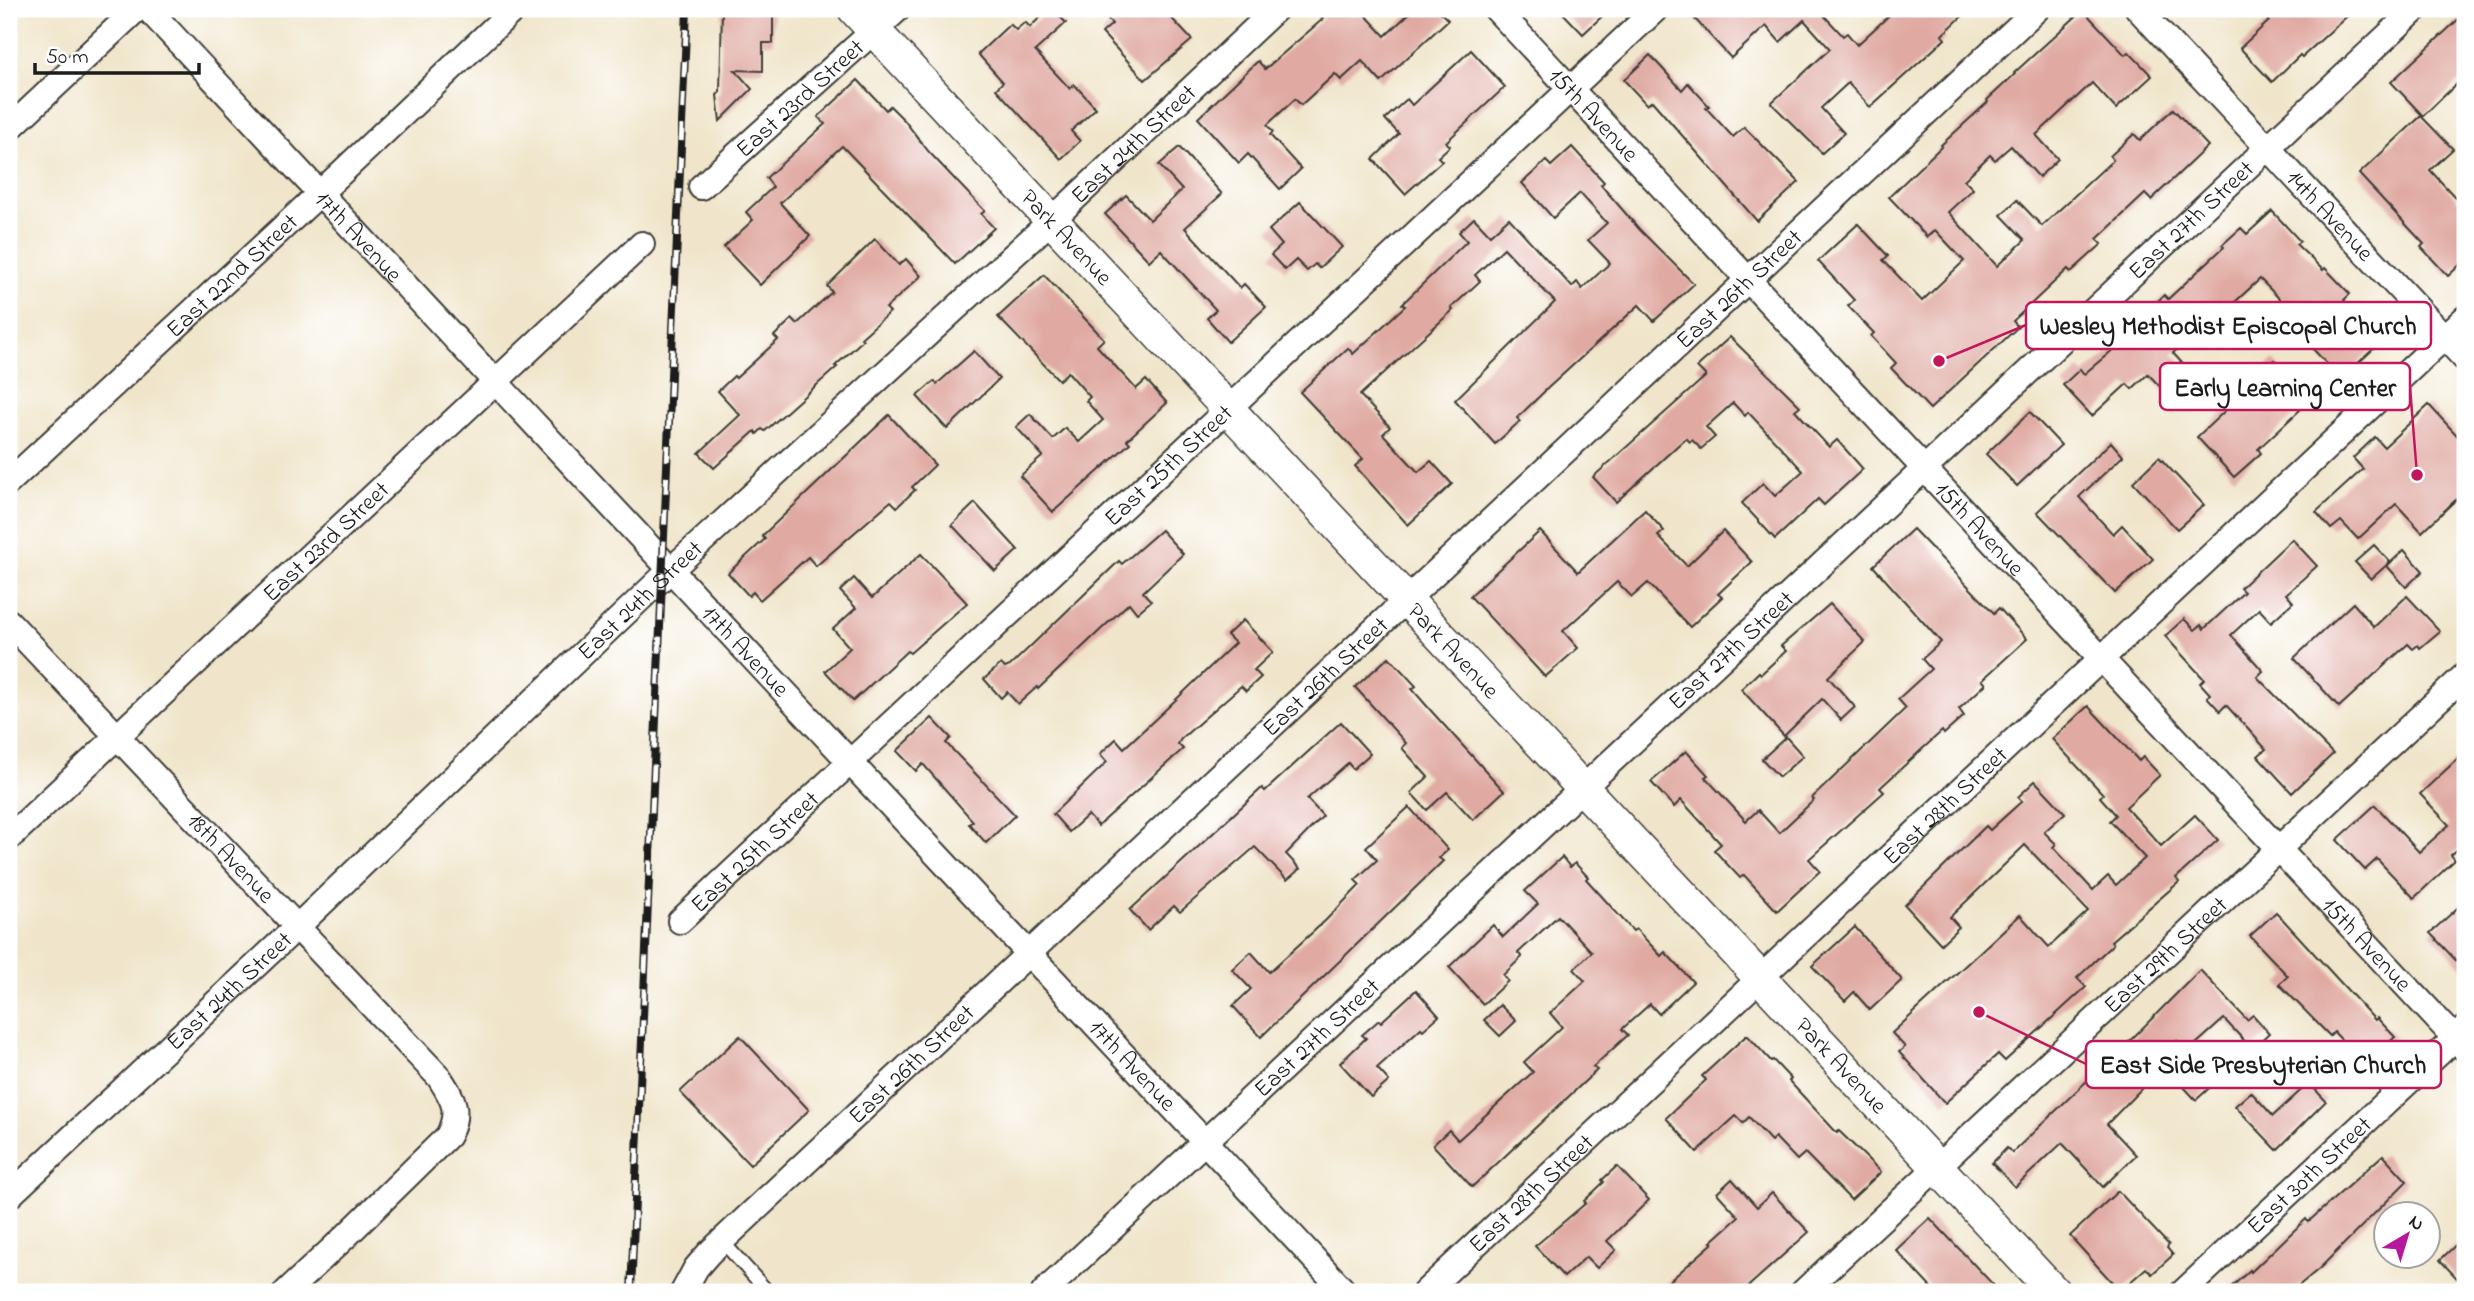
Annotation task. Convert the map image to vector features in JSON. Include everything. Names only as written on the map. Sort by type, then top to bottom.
[{"type":"street","points":[[9,128],[137,9]]},
{"type":"street","name":"17th Avenue","points":[[148,9],[1345,1292]]},
{"type":"street","name":"East 22nd Street","points":[[9,482],[514,9]]},
{"type":"street","name":"East 23rd Street","points":[[701,187],[865,20],[898,9]]},
{"type":"street","name":"East 24th Street","points":[[9,1196],[297,927],[670,571],[1053,219],[1276,9]]},
{"type":"street","name":"15th Avenue","points":[[1496,9],[2462,1039]]},
{"type":"street","name":"East 25th Street","points":[[680,921],[1656,9]]},
{"type":"street","name":"East 26th Street","points":[[683,1292],[696,1268],[722,1241],[2037,9]]},
{"type":"street","name":"14th Avenue","points":[[2138,9],[2465,359]]},
{"type":"street","name":"East 27th Street","points":[[1044,1292],[2416,9]]},
{"type":"street","name":"Park Avenue","points":[[865,20],[2054,1292]]},
{"type":"street","name":"East 23rd Street","points":[[9,838],[642,244]]},
{"type":"street","name":"East 28th Street","points":[[1425,1292],[2104,659],[2465,318]]},
{"type":"street","name":"18th Avenue","points":[[9,622],[439,1077],[454,1099],[455,1118],[447,1136],[286,1292]]},
{"type":"street","name":"East 29th Street","points":[[1802,1292],[2465,675]]},
{"type":"street","name":"East 30th Street","points":[[2183,1292],[2462,1039]]},
{"type":"lane","points":[[722,1241],[768,1292]]},
{"type":"building","points":[[722,9],[773,9],[773,43],[763,43],[763,71],[735,70],[752,89],[720,121],[717,95],[720,92]]},
{"type":"building","points":[[1049,9],[1053,9],[1066,23],[1035,51],[1070,89],[1074,84],[1096,108],[1071,131],[1080,141],[1061,159],[996,89],[1003,82],[978,54],[1010,24],[1016,30],[1025,22],[1030,27]]},
{"type":"building","points":[[1098,9],[1163,9],[1192,40],[1145,80],[1102,33],[1112,24]]},
{"type":"building","points":[[1314,9],[1360,9],[1385,36],[1414,9],[1437,9],[1448,20],[1381,82],[1362,61],[1341,80],[1335,74],[1301,105],[1295,99],[1267,125],[1273,132],[1270,135],[1301,169],[1280,189],[1248,154],[1239,163],[1198,118],[1258,61],[1265,69],[1323,19]]},
{"type":"building","points":[[1559,9],[1610,9],[1583,34]]},
{"type":"building","points":[[1704,9],[1818,9],[1843,36],[1847,33],[1857,45],[1896,9],[1970,9],[1942,35],[1945,39],[1870,107],[1848,83],[1821,108],[1844,133],[1822,153],[1771,103],[1830,49],[1804,20],[1780,42],[1766,26],[1731,58],[1694,18]]},
{"type":"building","points":[[2276,9],[2355,9],[2272,82],[2240,48],[2269,21],[2266,18]]},
{"type":"building","points":[[2083,10],[2125,55],[2129,52],[2152,76],[2116,109],[2092,83],[2036,135],[2058,159],[2039,177],[2011,146],[1995,160],[1990,155],[1964,180],[1973,189],[1948,212],[1997,266],[2025,240],[2001,215],[2017,200],[2042,226],[2113,160],[2110,156],[2134,134],[2140,140],[2173,109],[2208,146],[2151,200],[2145,194],[2097,239],[2102,244],[2071,272],[2068,269],[2013,321],[2018,327],[1930,409],[1891,368],[1896,363],[1871,336],[1874,333],[1848,306],[1854,300],[1818,261],[1858,224],[1888,256],[1883,260],[1922,301],[1964,261],[1935,230],[1927,237],[1889,197],[1988,102],[2014,73]]},
{"type":"building","points":[[2465,13],[2465,76],[2423,116],[2391,82]]},
{"type":"building","points":[[1471,50],[1505,87],[1446,142],[1450,146],[1438,157],[1442,161],[1405,194],[1373,159],[1399,134],[1385,119],[1407,99],[1412,105]]},
{"type":"building","points":[[1650,55],[1682,90],[1688,83],[1709,106],[1706,108],[1733,137],[1744,127],[1799,182],[1757,221],[1652,101],[1647,105],[1624,80]]},
{"type":"building","points":[[858,80],[886,110],[890,106],[904,120],[929,152],[985,211],[981,214],[994,228],[955,264],[842,146],[780,203],[810,236],[760,285],[724,247],[753,220],[746,212],[773,187],[766,178],[825,124],[818,117]]},
{"type":"building","points":[[2421,116],[2453,149],[2430,170],[2465,208],[2465,260],[2448,276],[2421,247],[2424,244],[2359,174]]},
{"type":"building","points":[[1179,147],[1222,194],[1185,228],[1240,288],[1244,284],[1266,307],[1228,342],[1207,318],[1216,310],[1161,250],[1149,261],[1105,214],[1126,195],[1150,220],[1182,190],[1159,165]]},
{"type":"building","points":[[1572,147],[1604,182],[1601,185],[1640,230],[1694,284],[1654,321],[1639,305],[1548,388],[1517,418],[1520,421],[1495,444],[1455,400],[1555,302],[1504,248],[1475,275],[1480,281],[1451,308],[1453,310],[1360,395],[1390,427],[1383,434],[1418,472],[1431,461],[1452,484],[1408,525],[1355,466],[1363,459],[1300,392],[1348,348],[1353,354],[1405,306],[1402,304],[1467,241],[1459,232],[1474,218],[1490,235],[1509,218],[1572,287],[1577,282],[1582,289],[1610,263],[1588,240],[1607,223],[1580,193],[1553,218],[1522,183],[1546,161],[1551,166]]},
{"type":"building","points":[[1300,202],[1342,247],[1319,268],[1315,264],[1307,271],[1296,260],[1285,270],[1271,255],[1282,245],[1269,230]]},
{"type":"building","points":[[2272,211],[2300,241],[2296,244],[2350,294],[2344,300],[2382,341],[2341,379],[2312,348],[2320,340],[2260,279],[2211,324],[2208,321],[2173,353],[2191,373],[2168,395],[2148,374],[2132,389],[2127,384],[2092,416],[2063,385],[2080,369],[2084,374],[2108,354],[2149,317],[2146,313],[2164,295],[2168,299],[2241,228],[2247,234]]},
{"type":"building","points":[[875,239],[899,265],[906,259],[921,276],[886,308],[890,312],[861,338],[863,340],[835,366],[837,367],[765,431],[762,429],[757,434],[755,431],[714,468],[699,453],[740,415],[718,391],[778,340],[774,336],[792,319],[797,324],[832,292],[827,286]]},
{"type":"building","points":[[1044,275],[1104,339],[1097,346],[1136,389],[1146,380],[1167,403],[1127,440],[1130,443],[1053,512],[1020,476],[1043,456],[1016,427],[1030,414],[1053,439],[1065,428],[1079,442],[1103,420],[1086,401],[1090,397],[1068,372],[1059,380],[998,317]]},
{"type":"building","points":[[1730,337],[1800,406],[1795,410],[1829,447],[1837,440],[1863,469],[1824,505],[1818,499],[1775,539],[1742,503],[1763,483],[1775,496],[1803,471],[1748,412],[1745,416],[1733,403],[1706,427],[1715,437],[1701,449],[1686,438],[1616,502],[1593,477],[1706,376],[1697,367]]},
{"type":"building","points":[[974,351],[999,379],[947,429],[917,396],[934,381],[937,384]]},
{"type":"building","points":[[2274,360],[2305,393],[2294,403],[2300,410],[2258,449],[2261,453],[2234,477],[2197,437],[2243,394],[2240,391]]},
{"type":"building","points":[[2429,405],[2465,444],[2465,491],[2422,532],[2396,504],[2358,539],[2341,521],[2331,529],[2316,512],[2363,469],[2353,458],[2375,437],[2384,447]]},
{"type":"building","points":[[2030,412],[2061,445],[2017,486],[1986,454]]},
{"type":"building","points":[[889,415],[935,465],[912,487],[915,490],[897,507],[891,501],[816,566],[808,557],[760,600],[753,592],[749,596],[728,573],[765,539],[762,536]]},
{"type":"building","points":[[2111,442],[2123,456],[2079,497],[2113,534],[2122,525],[2153,559],[2115,593],[2037,512]]},
{"type":"building","points":[[2159,457],[2204,505],[2177,529],[2133,482]]},
{"type":"building","points":[[975,503],[1018,550],[995,571],[952,525]]},
{"type":"building","points":[[1645,510],[1664,531],[1658,536],[1687,566],[1723,531],[1752,562],[1718,594],[1722,597],[1690,627],[1648,583],[1632,597],[1617,582],[1563,631],[1578,648],[1545,677],[1470,596],[1540,531],[1578,572]]},
{"type":"building","points":[[1913,529],[1994,613],[1999,608],[2027,639],[1982,680],[1986,684],[1959,709],[1964,716],[1944,734],[1942,731],[1906,764],[1880,788],[1884,792],[1809,859],[1820,871],[1777,911],[1744,875],[1740,878],[1714,850],[1721,844],[1681,800],[1674,807],[1651,782],[1686,751],[1708,775],[1705,777],[1746,821],[1758,810],[1779,833],[1814,800],[1812,798],[1906,708],[1898,699],[1931,669],[1922,659],[1941,642],[1873,566]]},
{"type":"building","points":[[1161,530],[1183,554],[1143,592],[1151,601],[1137,613],[1129,603],[1038,689],[1037,687],[1018,704],[1007,692],[1001,698],[984,679],[1001,664],[1005,668],[1010,666],[1119,561],[1122,564]]},
{"type":"building","points":[[2292,539],[2317,566],[2286,594],[2293,602],[2271,622],[2259,609],[2231,635],[2263,671],[2257,677],[2333,754],[2292,793],[2258,756],[2266,749],[2226,705],[2220,711],[2207,697],[2210,694],[2200,683],[2204,679],[2165,636],[2184,619],[2195,630],[2201,625],[2204,629],[2244,592],[2240,588]]},
{"type":"building","points":[[2374,545],[2390,562],[2371,579],[2355,562]]},
{"type":"building","points":[[2404,550],[2423,571],[2406,587],[2387,566]]},
{"type":"building","points":[[921,554],[967,603],[910,653],[907,651],[853,701],[825,671],[850,648],[833,629],[856,608],[840,591],[854,578],[872,598]]},
{"type":"building","points":[[2407,596],[2440,631],[2420,648],[2418,645],[2413,649],[2408,644],[2339,707],[2294,658],[2353,603],[2374,627]]},
{"type":"building","points":[[1830,604],[1865,642],[1828,677],[1855,707],[1841,720],[1822,699],[1784,736],[1741,689],[1786,651],[1781,646]]},
{"type":"building","points":[[1243,620],[1273,652],[1254,670],[1261,677],[1246,691],[1241,686],[1181,739],[1178,744],[1183,749],[1098,826],[1088,815],[1069,832],[1053,814],[1107,762],[1100,754],[1116,739],[1124,748],[1163,712],[1235,643],[1227,635]]},
{"type":"building","points":[[1389,657],[1416,686],[1412,689],[1504,791],[1473,820],[1447,792],[1427,810],[1411,793],[1428,777],[1402,748],[1406,743],[1355,687]]},
{"type":"building","points":[[2088,706],[2139,761],[2143,757],[2160,775],[2126,807],[2161,846],[2195,815],[2218,840],[2176,878],[2179,882],[2111,941],[2113,944],[2077,978],[2086,987],[2005,1061],[1998,1054],[1945,1103],[1899,1052],[1905,1047],[1892,1033],[2020,915],[2049,947],[2088,911],[2025,845],[1950,917],[1959,927],[1941,944],[1905,905],[1986,826],[1990,830],[2022,801],[2018,797],[2035,781],[2065,813],[2044,832],[2056,844],[2053,847],[2093,890],[2108,876],[2116,885],[2145,858],[2110,821],[2116,815],[2100,797],[2103,794],[2052,739]]},
{"type":"building","points":[[932,718],[951,738],[946,743],[1015,815],[986,843],[969,824],[973,821],[923,764],[916,771],[897,751]]},
{"type":"building","points":[[1341,722],[1370,754],[1353,769],[1348,763],[1307,799],[1323,816],[1286,854],[1300,869],[1287,880],[1255,847],[1180,912],[1174,906],[1148,930],[1130,910],[1262,788],[1265,791]]},
{"type":"building","points":[[1786,737],[1803,756],[1779,777],[1762,759]]},
{"type":"building","points":[[2465,752],[2465,843],[2451,855],[2455,860],[2414,898],[2377,859],[2365,870],[2337,840],[2375,805],[2419,852],[2449,825],[2420,794]]},
{"type":"building","points":[[1409,807],[1448,850],[1439,858],[1443,861],[1261,1037],[1233,1006],[1251,989],[1232,969],[1251,952],[1269,972],[1326,920],[1360,885],[1355,880],[1377,860],[1366,847]]},
{"type":"building","points":[[1562,857],[1570,867],[1575,863],[1633,931],[1636,929],[1661,956],[1665,952],[1693,982],[1659,1014],[1650,1004],[1622,1029],[1628,1035],[1593,1067],[1597,1070],[1472,1187],[1433,1145],[1449,1130],[1458,1140],[1533,1072],[1524,1062],[1562,1027],[1550,1013],[1585,981],[1574,969],[1592,952],[1558,916],[1518,953],[1522,957],[1503,975],[1508,981],[1483,1004],[1449,967],[1493,925],[1503,937],[1538,904],[1525,891]]},
{"type":"building","points":[[2465,901],[2465,970],[2430,933]]},
{"type":"building","points":[[2276,912],[2375,1020],[2377,1018],[2395,1037],[2365,1065],[2334,1032],[2330,1036],[2279,984],[2288,976],[2250,936]]},
{"type":"building","points":[[1855,927],[1902,980],[1870,1010],[1854,992],[1845,1001],[1812,966]]},
{"type":"building","points":[[2200,970],[2247,1020],[2253,1015],[2269,1033],[2252,1049],[2224,1019],[2187,1052],[2177,1041],[2137,1078],[2144,1086],[2107,1124],[2136,1155],[2103,1187],[2062,1143],[2015,1187],[1992,1163],[2007,1148],[2012,1153],[2095,1076]]},
{"type":"building","points":[[1416,990],[1439,1016],[1423,1030],[1421,1028],[1377,1068],[1389,1081],[1371,1097],[1340,1063],[1366,1038],[1362,1035],[1379,1020],[1381,1022]]},
{"type":"building","points":[[1500,1005],[1516,1021],[1500,1036],[1484,1020]]},
{"type":"building","points":[[1747,1035],[1791,1079],[1789,1081],[1837,1133],[1839,1131],[1881,1172],[1851,1200],[1805,1153],[1797,1160],[1775,1137],[1771,1141],[1749,1117],[1743,1123],[1736,1116],[1697,1152],[1666,1118],[1706,1080],[1702,1076]]},
{"type":"building","points":[[740,1036],[809,1110],[750,1165],[680,1092]]},
{"type":"building","points":[[2203,1065],[2217,1081],[2196,1100],[2182,1085]]},
{"type":"building","points":[[2309,1083],[2326,1101],[2277,1150],[2235,1106],[2251,1092],[2273,1116]]},
{"type":"building","points":[[2383,1155],[2407,1181],[2388,1200],[2372,1200],[2372,1216],[2320,1268],[2291,1292],[2226,1292],[2306,1219],[2308,1222]]},
{"type":"building","points":[[1617,1166],[1649,1200],[1607,1241],[1616,1250],[1597,1268],[1586,1257],[1564,1277],[1535,1246],[1586,1203],[1584,1201]]},
{"type":"building","points":[[1732,1179],[1757,1207],[1772,1193],[1809,1232],[1742,1292],[1657,1292],[1739,1217],[1717,1193]]},
{"type":"building","points":[[2118,1191],[2169,1245],[2167,1248],[2173,1255],[2152,1274],[2146,1268],[2120,1291],[2070,1236]]},
{"type":"building","points":[[1930,1218],[2000,1292],[1935,1292],[1896,1250]]},
{"type":"building","points":[[2465,1236],[2465,1287],[2442,1262],[2442,1258]]},
{"type":"railway","points":[[631,1292],[687,9]]},
{"type":"place","name":"Wesley Methodist Episcopal Church","points":[[1939,361]]},
{"type":"place","name":"Early Learning Center","points":[[2417,475]]},
{"type":"place","name":"East Side Presbyterian Church","points":[[1979,1012]]}]
